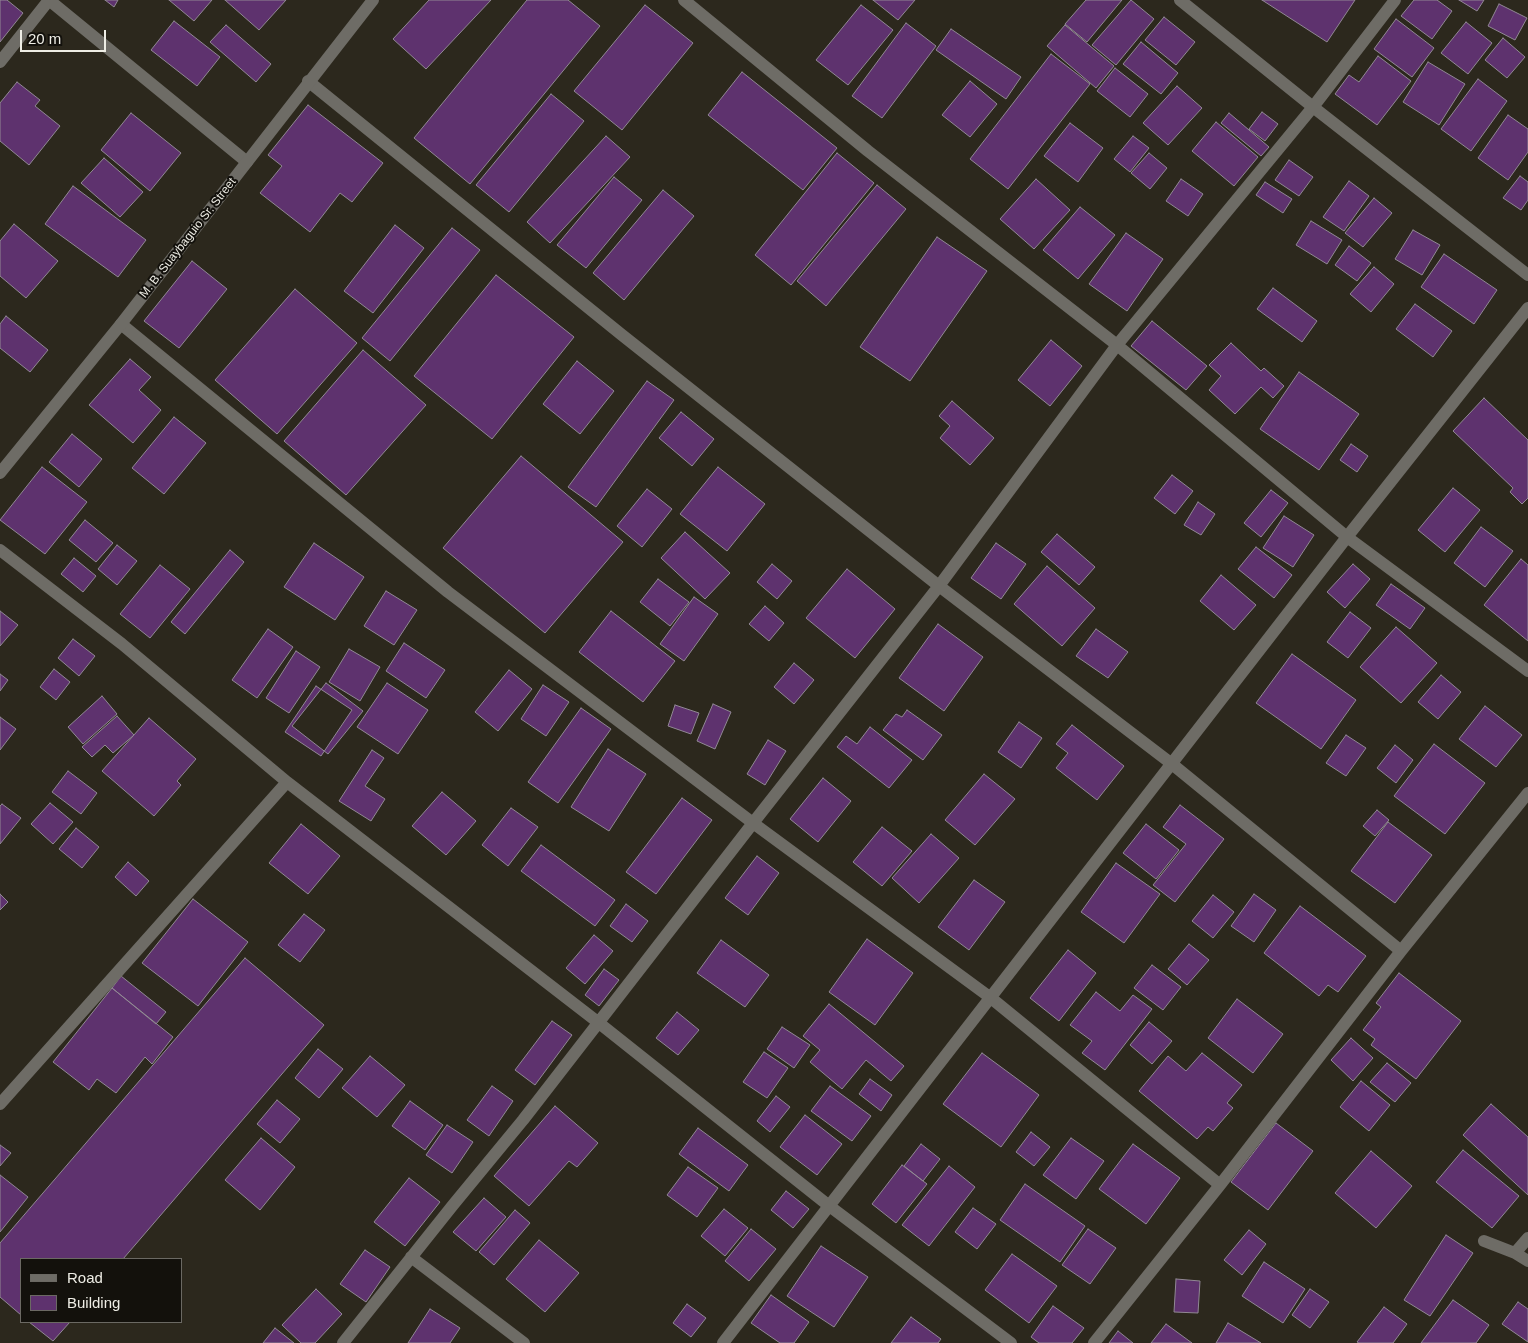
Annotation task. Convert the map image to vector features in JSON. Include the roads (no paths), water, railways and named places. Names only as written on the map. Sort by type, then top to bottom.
[{"type":"street","points":[[0,62],[49,0],[247,162]]},
{"type":"street","name":"M. B. Suaybaguio Sr. Street","points":[[0,474],[121,324],[308,81],[373,0]]},
{"type":"street","points":[[684,0],[868,151],[1117,345],[1347,537],[1528,671]]},
{"type":"street","points":[[1180,0],[1528,276]]},
{"type":"street","points":[[342,1343],[523,1120],[939,586],[1117,345],[1313,107],[1395,0]]},
{"type":"street","points":[[308,81],[622,335],[939,586],[1172,764],[1402,952]]},
{"type":"street","points":[[723,1343],[1347,537],[1528,308]]},
{"type":"street","points":[[121,324],[448,592],[753,823],[991,998],[1220,1185]]},
{"type":"street","points":[[0,550],[122,644],[287,782],[599,1023],[828,1205],[1011,1343]]},
{"type":"street","points":[[0,1104],[287,782]]},
{"type":"street","points":[[1094,1343],[1528,793]]},
{"type":"street","points":[[1515,1253],[1528,1238]]},
{"type":"street","points":[[1484,1241],[1515,1253],[1528,1261]]},
{"type":"street","points":[[411,1258],[524,1343]]}]
